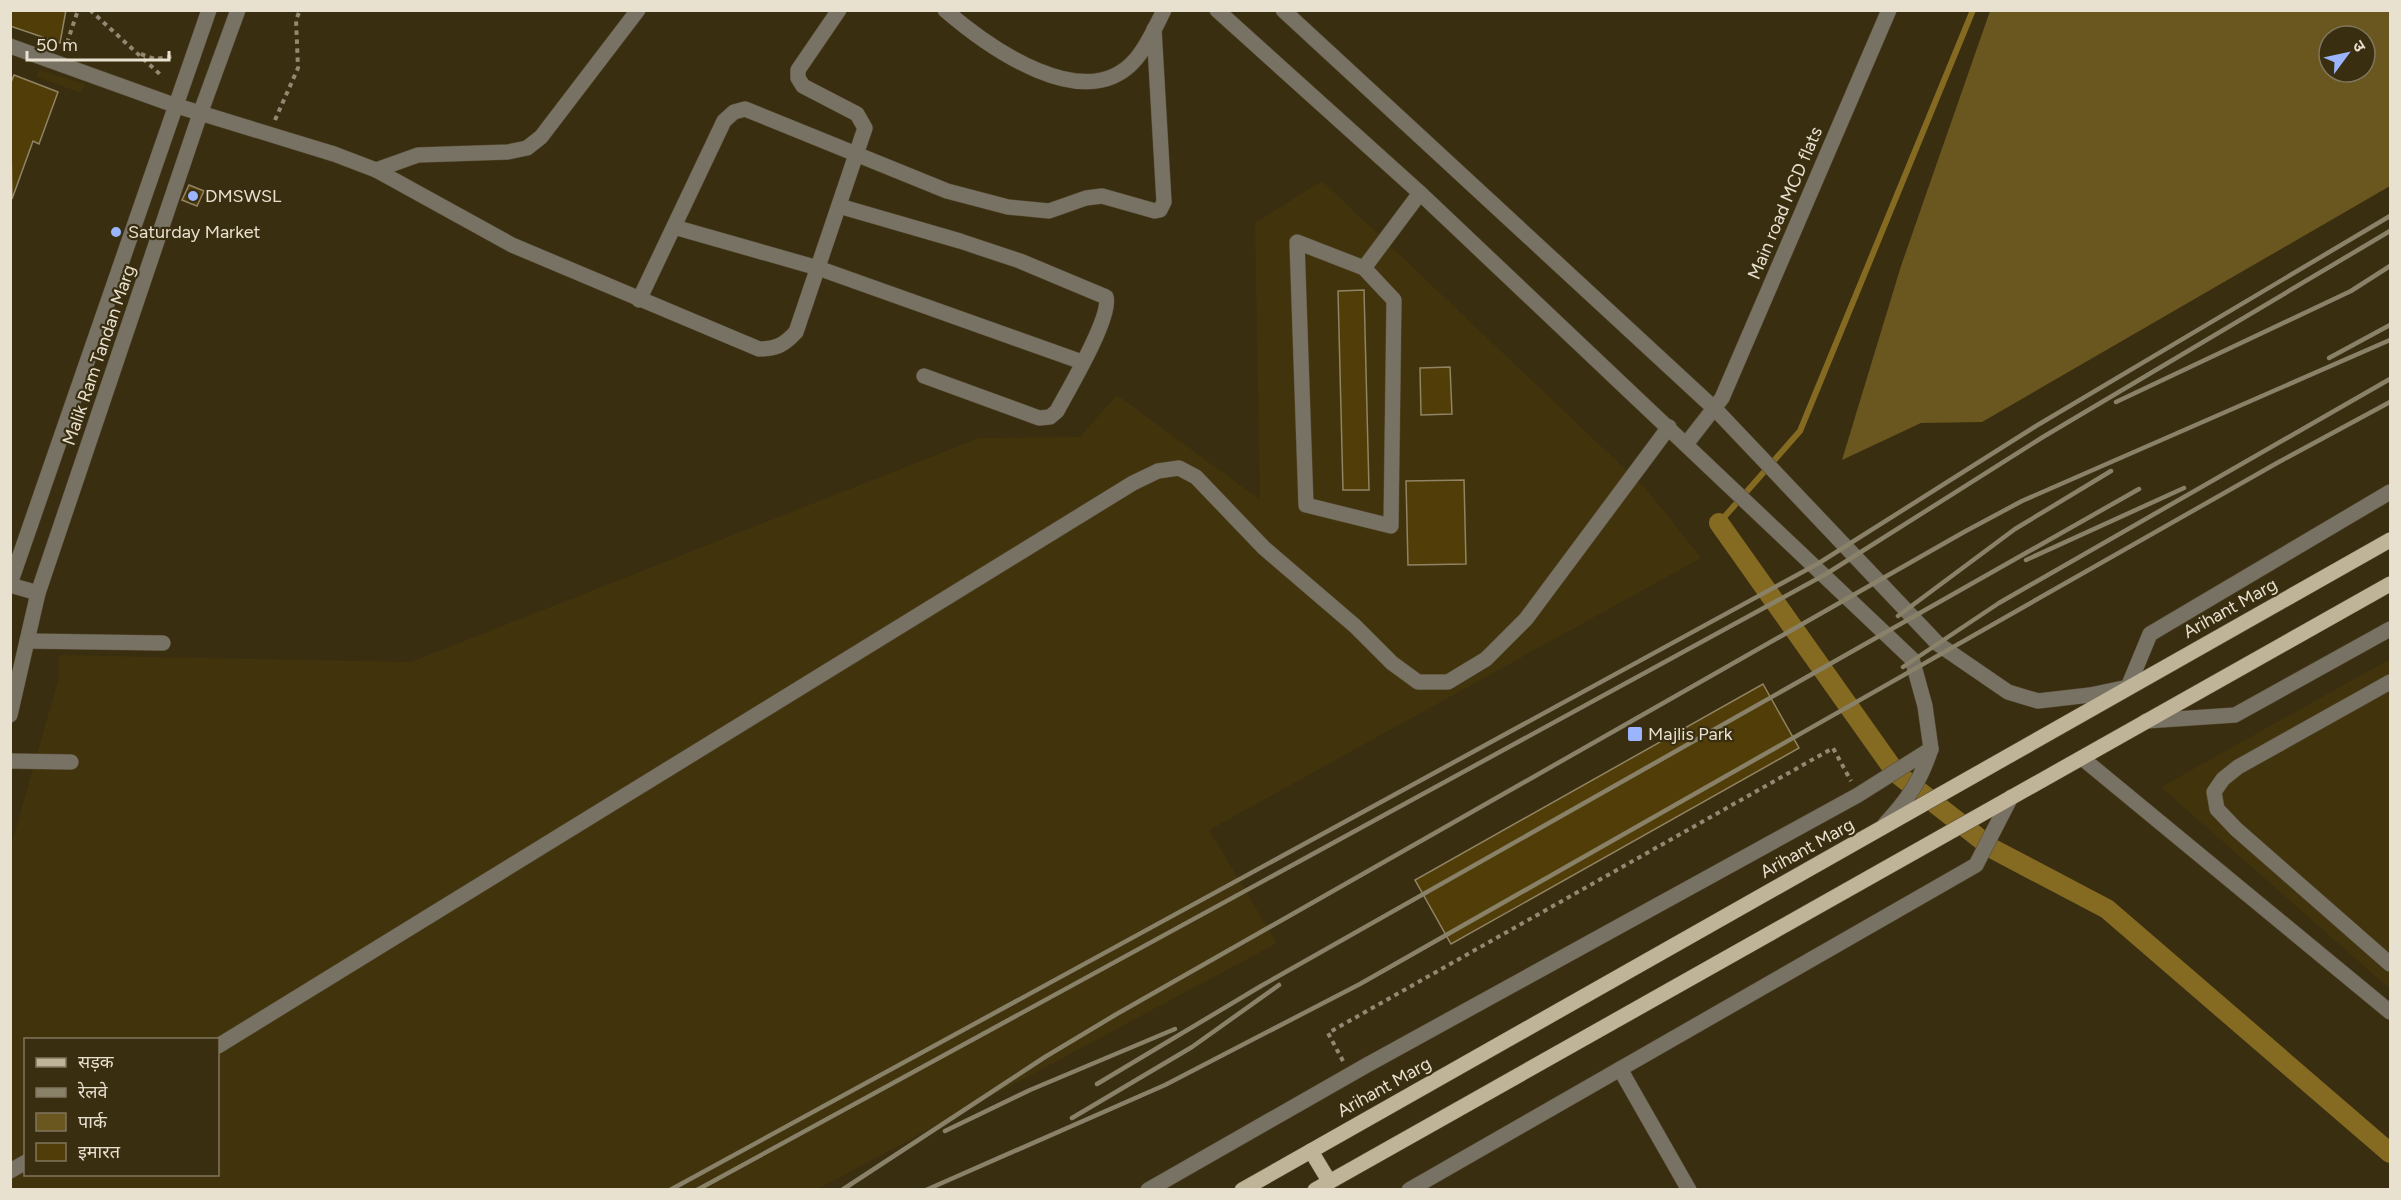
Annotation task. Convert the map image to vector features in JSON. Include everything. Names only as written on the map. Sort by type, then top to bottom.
[{"type":"main road","name":"Arihant Marg","points":[[1242,1190],[2391,540]]},
{"type":"main road","points":[[1314,1190],[1927,845],[2006,803],[2146,721],[2391,584]]},
{"type":"main road","points":[[1311,1151],[1329,1181]]},
{"type":"street","name":"Malik Ram Tandan Marg","points":[[10,585],[208,10]]},
{"type":"street","name":"Malik Ram Tandan Marg","points":[[10,715],[38,593],[200,114],[238,10]]},
{"type":"street","points":[[376,170],[418,156],[508,152],[527,148],[541,137],[638,10]]},
{"type":"street","points":[[10,46],[200,114],[376,170],[512,245],[759,349],[775,349],[787,342],[796,332],[865,128],[863,120],[857,114],[803,86],[798,78],[798,70],[839,10]]},
{"type":"street","points":[[945,10],[1000,51],[1053,78],[1085,83],[1106,79],[1136,59],[1164,10]]},
{"type":"street","points":[[1217,10],[1420,193],[1687,443],[1912,659],[1925,706],[1931,749],[1922,777],[1905,803],[1878,830]]},
{"type":"street","points":[[1283,10],[1716,410],[1938,644],[2008,692],[2038,701],[2090,695],[2128,687],[2150,634],[2391,492]]},
{"type":"street","name":"Main road MCD flats","points":[[1687,443],[1716,410],[1889,10]]},
{"type":"street","points":[[639,300],[724,122],[734,112],[745,109],[754,110],[947,191],[1008,207],[1049,211],[1086,198],[1102,196],[1155,211],[1160,210],[1164,202],[1154,30]]},
{"type":"street","points":[[1364,268],[1420,193]]},
{"type":"street","points":[[839,206],[960,241],[1101,292],[1106,297],[1107,310],[1057,411],[1050,417],[1039,418],[924,376]]},
{"type":"street","points":[[674,227],[818,268],[1082,362]]},
{"type":"street","points":[[1297,242],[1364,268],[1394,300],[1391,526],[1306,505],[1297,242]]},
{"type":"street","points":[[219,1045],[1133,483],[1158,471],[1179,468],[1196,477],[1264,548],[1355,626],[1392,663],[1418,682],[1448,682],[1486,659],[1526,619],[1669,427]]},
{"type":"street","points":[[10,585],[38,593]]},
{"type":"street","points":[[2146,721],[2235,715],[2391,629]]},
{"type":"street","points":[[27,641],[163,643]]},
{"type":"street","points":[[2391,681],[2238,767],[2223,779],[2214,792],[2217,809],[2236,829],[2391,964]]},
{"type":"street","points":[[1148,1190],[1350,1074],[1858,795],[1931,749]]},
{"type":"street","points":[[2082,758],[2391,1012]]},
{"type":"street","points":[[10,761],[71,762]]},
{"type":"street","points":[[1409,1190],[1976,865],[2006,803]]},
{"type":"street","points":[[1620,1069],[1689,1190]]},
{"type":"street","points":[[10,1171],[24,1163]]},
{"type":"path","points":[[67,43],[78,10]]},
{"type":"path","points":[[90,10],[163,77]]},
{"type":"path","points":[[268,135],[298,68],[297,20],[300,10]]},
{"type":"path","points":[[128,46],[148,58],[176,56]]},
{"type":"path","points":[[1350,1074],[1328,1033],[1833,748],[1858,795]]},
{"type":"shaded area","points":[[39,70],[85,84],[81,93],[37,77]]},
{"type":"shaded area","points":[[1322,181],[1646,489],[1701,558],[1209,830],[1277,943],[818,1189],[11,1190],[11,846],[59,677],[59,655],[411,662],[979,438],[1080,437],[1117,395],[1260,500],[1255,223]]},
{"type":"shaded area","points":[[2390,659],[2390,989],[2161,787]]},
{"type":"green space","points":[[1990,11],[2390,11],[2390,186],[1982,422],[1921,423],[1842,460],[1901,266]]},
{"type":"building","points":[[10,10],[66,10],[60,43],[10,26]]},
{"type":"building","points":[[14,75],[58,92],[39,144],[33,141],[12,199],[10,85]]},
{"type":"building","name":"DMSWSL","points":[[189,185],[204,191],[197,206],[182,200]]},
{"type":"building","points":[[1364,290],[1369,490],[1343,490],[1338,291]]},
{"type":"building","points":[[1450,367],[1452,414],[1421,415],[1420,368]]},
{"type":"building","points":[[1464,480],[1466,564],[1408,565],[1406,481]]},
{"type":"building","points":[[1763,684],[1799,748],[1451,944],[1415,880]]},
{"type":"waterway","points":[[1719,523],[1800,431],[1973,10]]},
{"type":"waterway","points":[[1719,523],[1896,773],[1993,849],[2107,909],[2390,1153]]},
{"type":"railway","points":[[670,1190],[1819,563],[2036,426],[2390,216]]},
{"type":"railway","points":[[697,1190],[1826,574],[2043,437],[2390,231]]},
{"type":"railway","points":[[2116,402],[2351,291],[2390,266]]},
{"type":"railway","points":[[2329,358],[2390,325]]},
{"type":"railway","points":[[842,1190],[1045,1057],[1115,1015],[1964,532],[2022,501],[2390,340]]},
{"type":"railway","points":[[1903,667],[1999,603],[2390,379]]},
{"type":"railway","points":[[926,1190],[1165,1085],[1360,984],[2277,463],[2390,402]]},
{"type":"railway","points":[[1898,616],[2015,529],[2111,471]]},
{"type":"railway","points":[[2026,560],[2184,488]]},
{"type":"railway","points":[[1097,1084],[1261,986],[2139,489]]},
{"type":"railway","points":[[1072,1118],[1192,1047],[1279,985]]},
{"type":"railway","points":[[945,1131],[1030,1090],[1175,1029]]},
{"type":"place","name":"DMSWSL","points":[[193,196]]},
{"type":"place","name":"Saturday Market","points":[[116,232]]},
{"type":"place","name":"Majlis Park","points":[[1635,734]]}]
